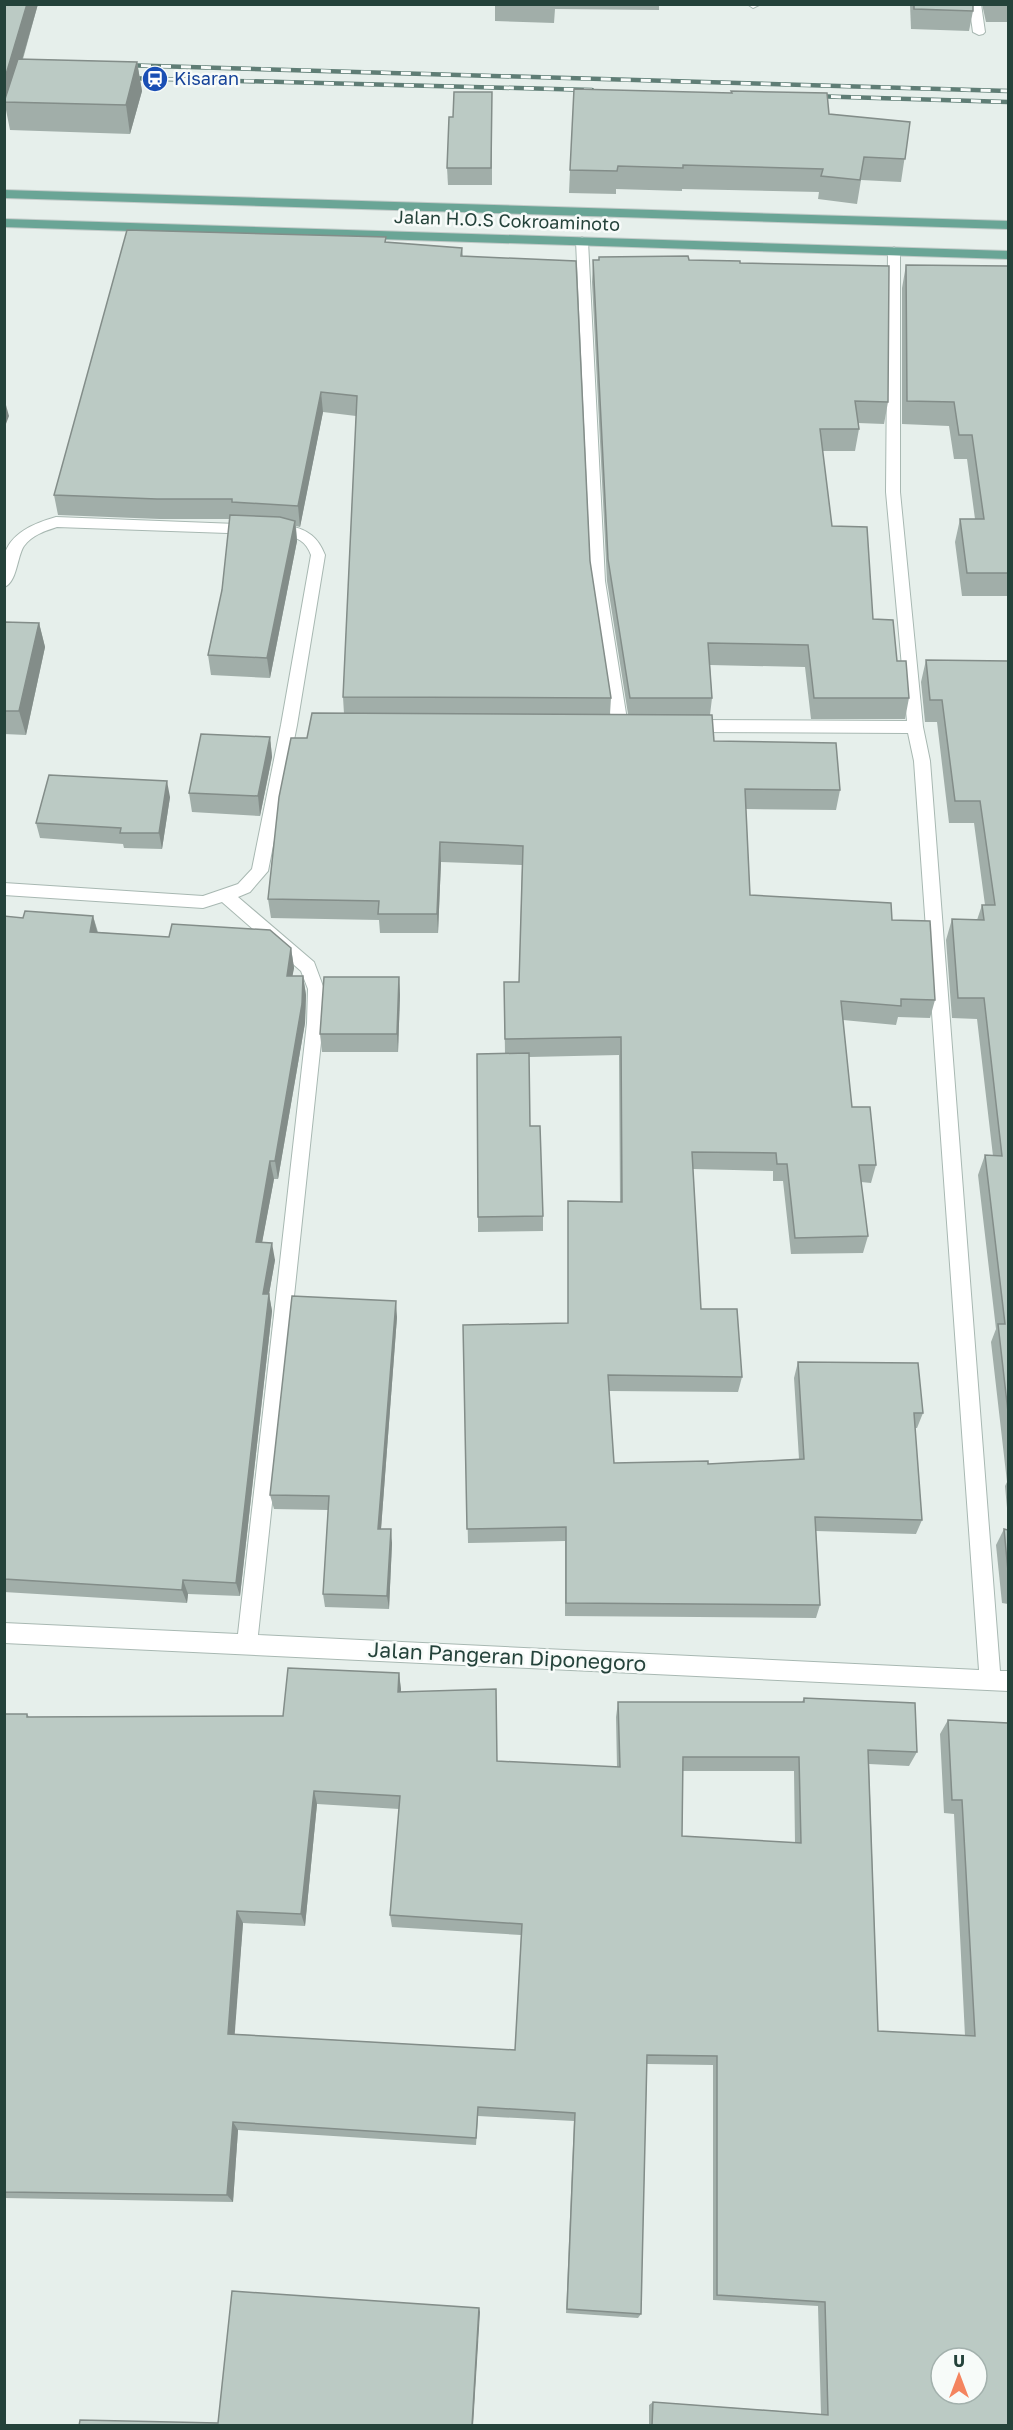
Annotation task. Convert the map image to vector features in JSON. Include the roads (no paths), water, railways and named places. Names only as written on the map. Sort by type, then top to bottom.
[{"type":"main road","name":"Jalan H.O.S Cokroaminoto","points":[[4,194],[1008,225]]},
{"type":"main road","name":"Jalan H.O.S Cokroaminoto","points":[[4,223],[1008,255]]},
{"type":"street","points":[[975,4],[979,32]]},
{"type":"street","points":[[582,241],[598,581],[620,726]]},
{"type":"street","points":[[894,250],[893,492],[915,727],[922,761],[999,1681]]},
{"type":"street","points":[[4,582],[14,547],[30,530],[56,522],[302,532],[314,542],[318,555],[295,725],[260,871],[244,888],[203,902],[4,890]]},
{"type":"street","points":[[679,726],[915,727]]},
{"type":"street","points":[[226,896],[308,967],[316,988],[314,1034],[247,1645]]},
{"type":"street","name":"Jalan Pangeran Diponegoro","points":[[4,1633],[999,1681]]},
{"type":"railway","points":[[121,65],[1008,91]]},
{"type":"railway","points":[[124,78],[592,90]]},
{"type":"railway","points":[[811,96],[1008,102]]},
{"type":"place","name":"Kisaran","points":[[155,79]]}]
